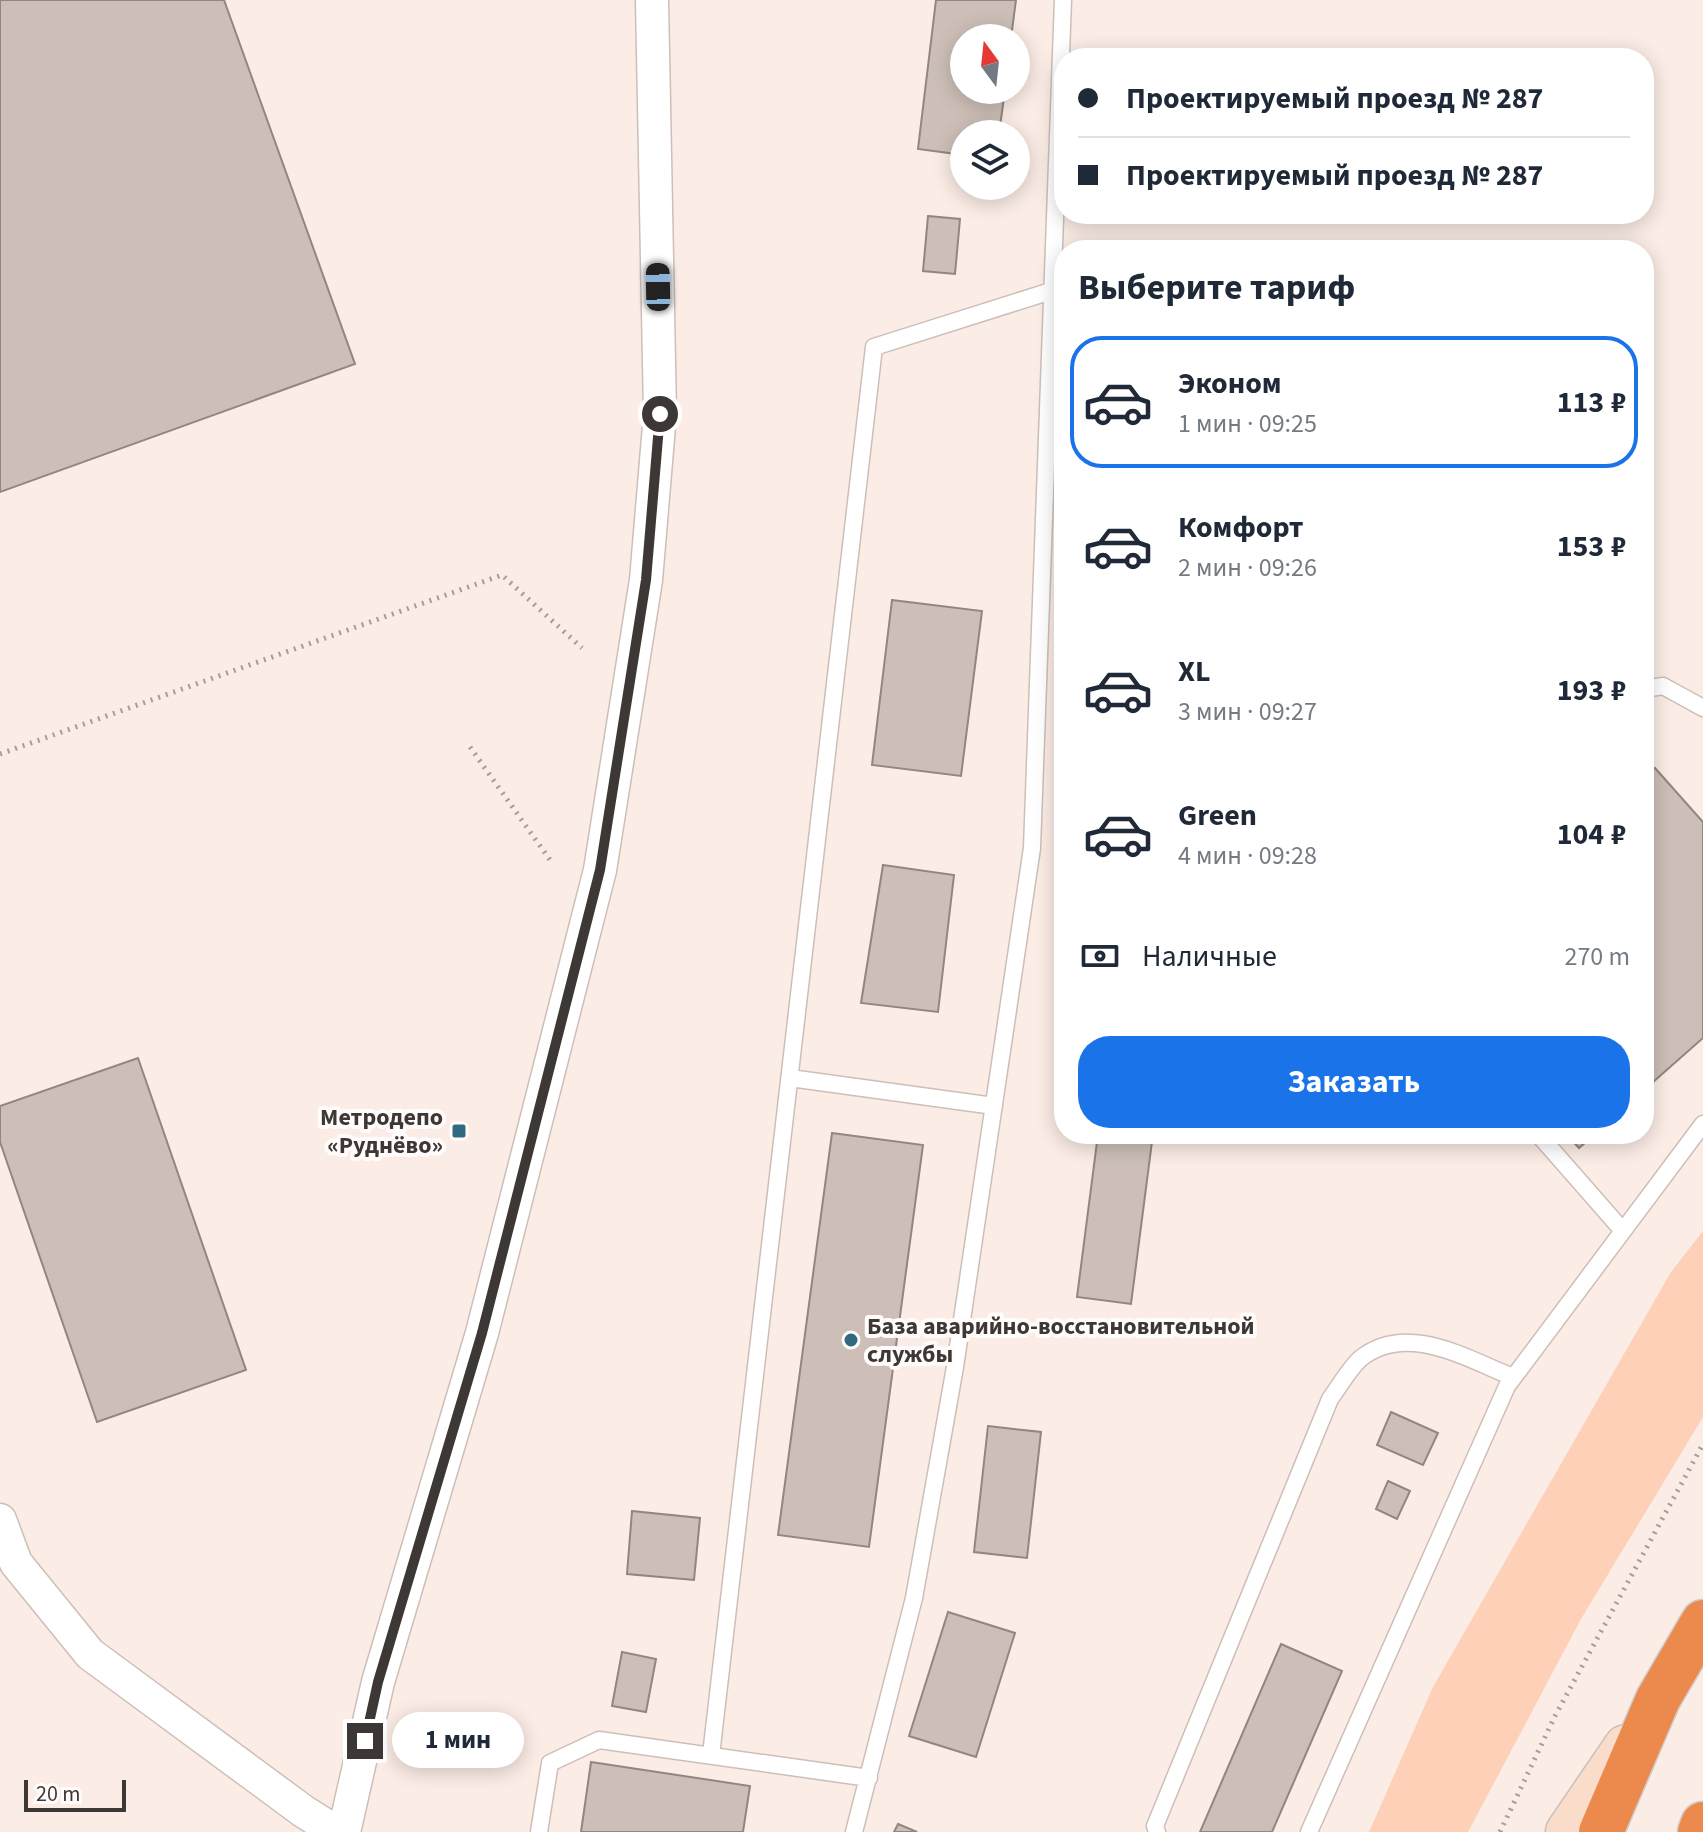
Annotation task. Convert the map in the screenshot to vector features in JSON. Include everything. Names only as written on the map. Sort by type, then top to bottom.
[{"type":"highway","points":[[1601,1832],[1658,1699],[1703,1622]]},
{"type":"highway","points":[[1700,1832],[1703,1824]]},
{"type":"main road","points":[[1568,1832],[1658,1699]]},
{"type":"street","points":[[344,1832],[378,1682],[482,1333],[600,870],[646,580],[660,414],[652,0]]},
{"type":"street","points":[[0,1520],[16,1563],[90,1654],[336,1832]]},
{"type":"lane","points":[[1061,48],[1063,0]]},
{"type":"lane","points":[[854,1832],[914,1598],[955,1367],[1032,848],[1054,218]]},
{"type":"lane","points":[[711,1755],[874,347],[1051,291]]},
{"type":"lane","points":[[1654,687],[1663,686],[1703,708]]},
{"type":"lane","points":[[790,1078],[994,1106]]},
{"type":"lane","points":[[1309,1832],[1513,1377],[1703,1124]]},
{"type":"lane","points":[[1547,1144],[1623,1231]]},
{"type":"lane","points":[[1157,1832],[1155,1826],[1330,1399],[1360,1359],[1391,1344],[1419,1341],[1513,1377]]},
{"type":"lane","points":[[539,1832],[550,1763],[599,1740],[869,1778]]},
{"type":"path","points":[[0,754],[502,575],[582,648]]},
{"type":"path","points":[[470,747],[550,860]]},
{"type":"path","points":[[1500,1832],[1577,1675],[1703,1444]]},
{"type":"shaded area","points":[[1703,1231],[1703,1417],[1581,1619],[1468,1832],[1369,1832],[1433,1687],[1671,1272]]},
{"type":"building","points":[[0,0],[224,0],[355,364],[0,492]]},
{"type":"building","points":[[936,0],[1016,0],[1013,24],[950,24],[950,104],[1003,104],[1001,120],[950,120],[950,153],[918,149]]},
{"type":"building","points":[[928,216],[960,219],[955,274],[923,271]]},
{"type":"building","points":[[892,600],[982,611],[961,776],[872,765]]},
{"type":"building","points":[[1654,769],[1703,822],[1703,1038],[1654,1081]]},
{"type":"building","points":[[883,865],[954,875],[938,1012],[861,1003]]},
{"type":"building","points":[[138,1058],[246,1370],[97,1422],[0,1142],[0,1106]]},
{"type":"building","name":"База аварийно-восстановительной службы","points":[[832,1133],[923,1145],[869,1547],[778,1535]]},
{"type":"building","points":[[1097,1144],[1152,1144],[1131,1304],[1077,1297]]},
{"type":"building","points":[[1391,1412],[1438,1433],[1423,1465],[1377,1445]]},
{"type":"building","points":[[988,1426],[1041,1432],[1027,1558],[974,1552]]},
{"type":"building","points":[[1388,1481],[1410,1491],[1397,1519],[1376,1509]]},
{"type":"building","points":[[632,1511],[700,1518],[694,1580],[627,1574]]},
{"type":"building","points":[[948,1612],[1015,1633],[976,1757],[909,1736]]},
{"type":"building","points":[[1281,1644],[1342,1671],[1272,1832],[1200,1832]]},
{"type":"building","points":[[622,1652],[656,1659],[646,1712],[612,1706]]},
{"type":"building","points":[[591,1762],[750,1786],[743,1832],[581,1832]]},
{"type":"building","points":[[898,1824],[917,1832],[894,1832]]},
{"type":"place","name":"Метродепо «Руднёво»","points":[[459,1131]]},
{"type":"place","name":"База аварийно-восстановительной службы","points":[[851,1340]]},
{"type":"route","points":[[365,1741],[378,1682],[482,1333],[533,1143],[600,870],[646,580],[660,414]]}]
